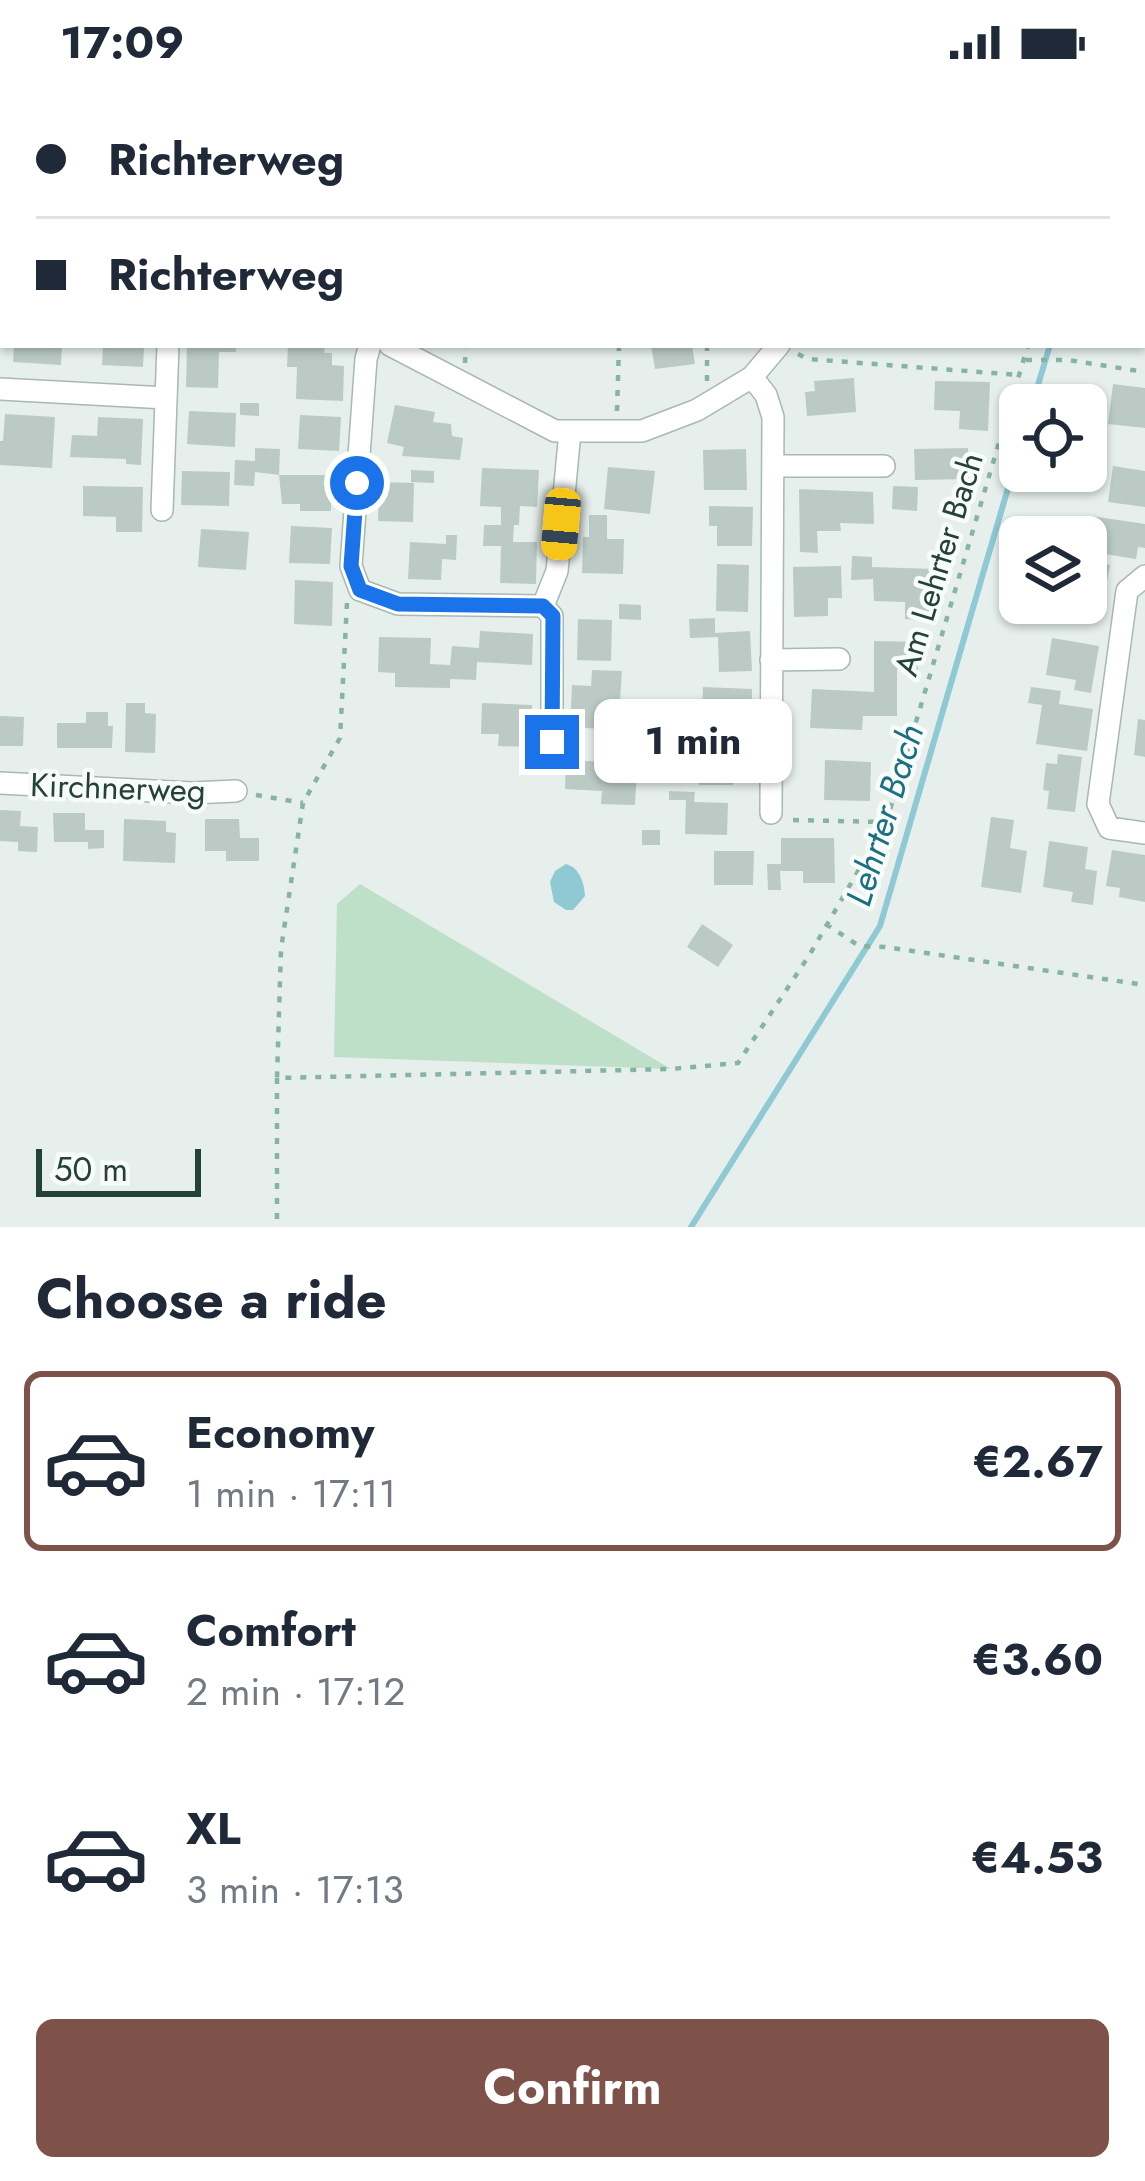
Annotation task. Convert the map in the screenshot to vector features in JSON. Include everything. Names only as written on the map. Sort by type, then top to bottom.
[{"type":"street","points":[[161,510],[168,348]]},
{"type":"street","points":[[369,348],[351,566],[360,590],[398,604],[543,606],[553,616],[552,742]]},
{"type":"street","points":[[396,348],[555,430],[641,430],[706,404],[752,377],[787,348]]},
{"type":"street","points":[[752,377],[766,395],[773,417],[771,813]]},
{"type":"street","points":[[0,389],[166,398]]},
{"type":"street","points":[[543,606],[556,571],[570,430]]},
{"type":"street","points":[[773,466],[884,466]]},
{"type":"street","points":[[1145,576],[1127,591],[1098,804],[1109,828],[1145,833]]},
{"type":"street","points":[[771,660],[839,659]]},
{"type":"street","name":"Kirchnerweg","points":[[0,783],[236,791]]},
{"type":"path","points":[[616,430],[619,348]]},
{"type":"path","points":[[706,404],[707,348]]},
{"type":"path","points":[[787,348],[808,359],[1019,375]]},
{"type":"path","name":"Am Lehrter Bach","points":[[277,1078],[671,1069],[738,1063],[810,954],[886,823],[1027,348]]},
{"type":"path","points":[[1024,360],[1069,360],[1145,372]]},
{"type":"path","points":[[277,1227],[280,949],[303,803],[340,738],[347,604]]},
{"type":"path","points":[[236,791],[303,803]]},
{"type":"path","points":[[771,813],[780,820],[886,823]]},
{"type":"path","points":[[826,924],[859,946],[1145,985]]},
{"type":"green space","points":[[360,884],[671,1069],[334,1057],[337,904]]},
{"type":"water","points":[[566,864],[578,872],[585,896],[573,910],[554,902],[550,882]]},
{"type":"building","points":[[14,348],[62,348],[61,365],[13,362]]},
{"type":"building","points":[[103,348],[144,348],[143,367],[102,365]]},
{"type":"building","points":[[187,348],[236,348],[236,352],[219,352],[218,388],[186,387]]},
{"type":"building","points":[[288,348],[325,348],[324,353],[332,353],[332,365],[344,366],[343,401],[296,399],[297,367],[287,367]]},
{"type":"building","points":[[652,348],[692,348],[695,364],[655,369]]},
{"type":"building","points":[[854,378],[856,412],[807,416],[805,392],[815,391],[814,381]]},
{"type":"building","points":[[935,381],[990,382],[988,431],[959,429],[960,411],[934,410]]},
{"type":"building","points":[[1113,384],[1145,388],[1145,428],[1108,424]]},
{"type":"building","points":[[240,403],[259,403],[259,416],[240,415]]},
{"type":"building","points":[[395,405],[435,412],[433,422],[451,424],[452,436],[463,438],[460,460],[402,456],[404,447],[387,443]]},
{"type":"building","points":[[189,411],[236,413],[235,447],[187,444]]},
{"type":"building","points":[[5,414],[55,417],[52,468],[0,465]]},
{"type":"building","points":[[300,415],[341,417],[339,451],[298,449]]},
{"type":"building","points":[[98,417],[143,419],[141,465],[126,464],[126,459],[70,457],[72,435],[97,436]]},
{"type":"building","points":[[255,448],[280,449],[279,475],[255,472],[254,486],[234,485],[235,460],[255,461]]},
{"type":"building","points":[[968,448],[969,479],[915,480],[914,449]]},
{"type":"building","points":[[746,449],[747,490],[704,490],[703,450]]},
{"type":"building","points":[[1113,466],[1145,471],[1145,507],[1108,502]]},
{"type":"building","points":[[608,467],[655,471],[650,514],[604,509]]},
{"type":"building","points":[[482,468],[539,470],[537,507],[520,506],[513,542],[537,542],[536,584],[500,583],[501,546],[483,546],[484,525],[501,525],[501,507],[480,506]]},
{"type":"building","points":[[411,470],[434,471],[434,483],[411,482]]},
{"type":"building","points":[[182,471],[230,472],[229,506],[181,505]]},
{"type":"building","points":[[279,475],[331,475],[331,511],[300,511],[300,504],[282,504]]},
{"type":"building","points":[[379,482],[414,483],[413,522],[378,521]]},
{"type":"building","points":[[83,486],[143,487],[142,532],[116,532],[116,517],[83,516]]},
{"type":"building","points":[[893,486],[918,487],[917,511],[892,509]]},
{"type":"building","points":[[799,489],[873,492],[874,524],[840,523],[841,531],[817,531],[818,553],[800,552]]},
{"type":"building","points":[[709,506],[753,507],[752,546],[717,546],[717,526],[709,526]]},
{"type":"building","points":[[589,515],[607,515],[607,539],[624,539],[623,574],[582,573]]},
{"type":"building","points":[[1107,518],[1145,524],[1145,548],[1138,547],[1136,559],[1107,554]]},
{"type":"building","points":[[291,526],[332,528],[330,564],[289,563]]},
{"type":"building","points":[[201,529],[249,532],[246,570],[198,567]]},
{"type":"building","points":[[446,535],[457,535],[456,560],[442,559],[441,580],[408,579],[410,542],[446,544]]},
{"type":"building","points":[[852,556],[872,557],[872,567],[934,569],[933,620],[905,619],[905,602],[874,601],[873,579],[851,580]]},
{"type":"building","points":[[717,564],[749,565],[748,612],[716,611]]},
{"type":"building","points":[[841,566],[842,598],[828,598],[828,616],[794,617],[793,567]]},
{"type":"building","points":[[295,580],[333,582],[332,626],[294,624]]},
{"type":"building","points":[[619,604],[641,605],[641,620],[619,619]]},
{"type":"building","points":[[715,618],[715,633],[750,631],[752,671],[719,672],[718,637],[690,638],[689,619]]},
{"type":"building","points":[[578,619],[612,620],[611,661],[577,660]]},
{"type":"building","points":[[480,631],[533,634],[532,665],[477,662],[476,680],[450,679],[450,688],[395,687],[395,673],[378,672],[379,637],[431,638],[430,664],[450,665],[452,646],[479,648]]},
{"type":"building","points":[[1052,638],[1099,646],[1091,693],[1074,690],[1076,680],[1046,675]]},
{"type":"building","points":[[874,641],[918,642],[918,670],[897,669],[897,716],[863,716],[862,730],[810,728],[812,689],[874,692]]},
{"type":"building","points":[[592,670],[622,671],[618,730],[570,727],[572,685],[591,686]]},
{"type":"building","points":[[703,687],[752,689],[751,735],[713,734],[713,713],[702,713]]},
{"type":"building","points":[[1031,687],[1061,691],[1059,704],[1093,709],[1087,751],[1036,744],[1042,705],[1028,703]]},
{"type":"building","points":[[126,703],[145,703],[145,713],[156,714],[155,753],[125,752]]},
{"type":"building","points":[[482,703],[532,705],[530,747],[498,746],[499,734],[481,734]]},
{"type":"building","points":[[86,712],[108,712],[112,748],[57,748],[57,723],[86,723]]},
{"type":"building","points":[[0,716],[24,717],[23,746],[0,746]]},
{"type":"building","points":[[1138,719],[1145,720],[1145,757],[1134,755]]},
{"type":"building","points":[[678,741],[699,741],[699,753],[678,753]]},
{"type":"building","points":[[608,752],[638,753],[635,805],[601,804],[602,791],[565,789],[566,760],[607,762]]},
{"type":"building","points":[[699,753],[733,753],[733,785],[699,785]]},
{"type":"building","points":[[1058,754],[1082,757],[1075,812],[1047,809],[1046,763],[1057,764]]},
{"type":"building","points":[[825,760],[871,762],[870,801],[824,800]]},
{"type":"building","points":[[669,791],[695,792],[694,802],[728,803],[727,835],[685,834],[686,800],[669,800]]},
{"type":"building","points":[[0,810],[21,811],[20,826],[38,827],[37,852],[18,851],[18,842],[0,841]]},
{"type":"building","points":[[53,813],[85,813],[85,830],[104,830],[104,848],[88,849],[88,842],[54,842]]},
{"type":"building","points":[[991,817],[1014,820],[1010,848],[1027,851],[1021,893],[981,887]]},
{"type":"building","points":[[124,819],[166,821],[166,832],[176,833],[175,863],[123,861]]},
{"type":"building","points":[[205,819],[239,819],[240,838],[259,838],[259,861],[226,861],[226,851],[205,851]]},
{"type":"building","points":[[642,830],[660,830],[660,845],[642,845]]},
{"type":"building","points":[[781,838],[834,838],[835,883],[803,883],[803,871],[780,871],[781,890],[768,890],[767,864],[781,864]]},
{"type":"building","points":[[1049,841],[1088,847],[1085,869],[1097,871],[1093,905],[1071,902],[1073,892],[1043,887]]},
{"type":"building","points":[[1112,850],[1145,855],[1145,902],[1119,897],[1120,888],[1106,886]]},
{"type":"building","points":[[714,851],[754,851],[753,885],[714,885]]},
{"type":"building","points":[[702,924],[733,945],[718,967],[687,947]]},
{"type":"waterway","name":"Lehrter Bach","points":[[1038,384],[1049,348]]},
{"type":"waterway","name":"Lehrter Bach","points":[[691,1227],[880,926],[1007,492]]},
{"type":"route","points":[[357,483],[351,566],[360,590],[398,604],[543,606],[553,616],[552,742]]}]
